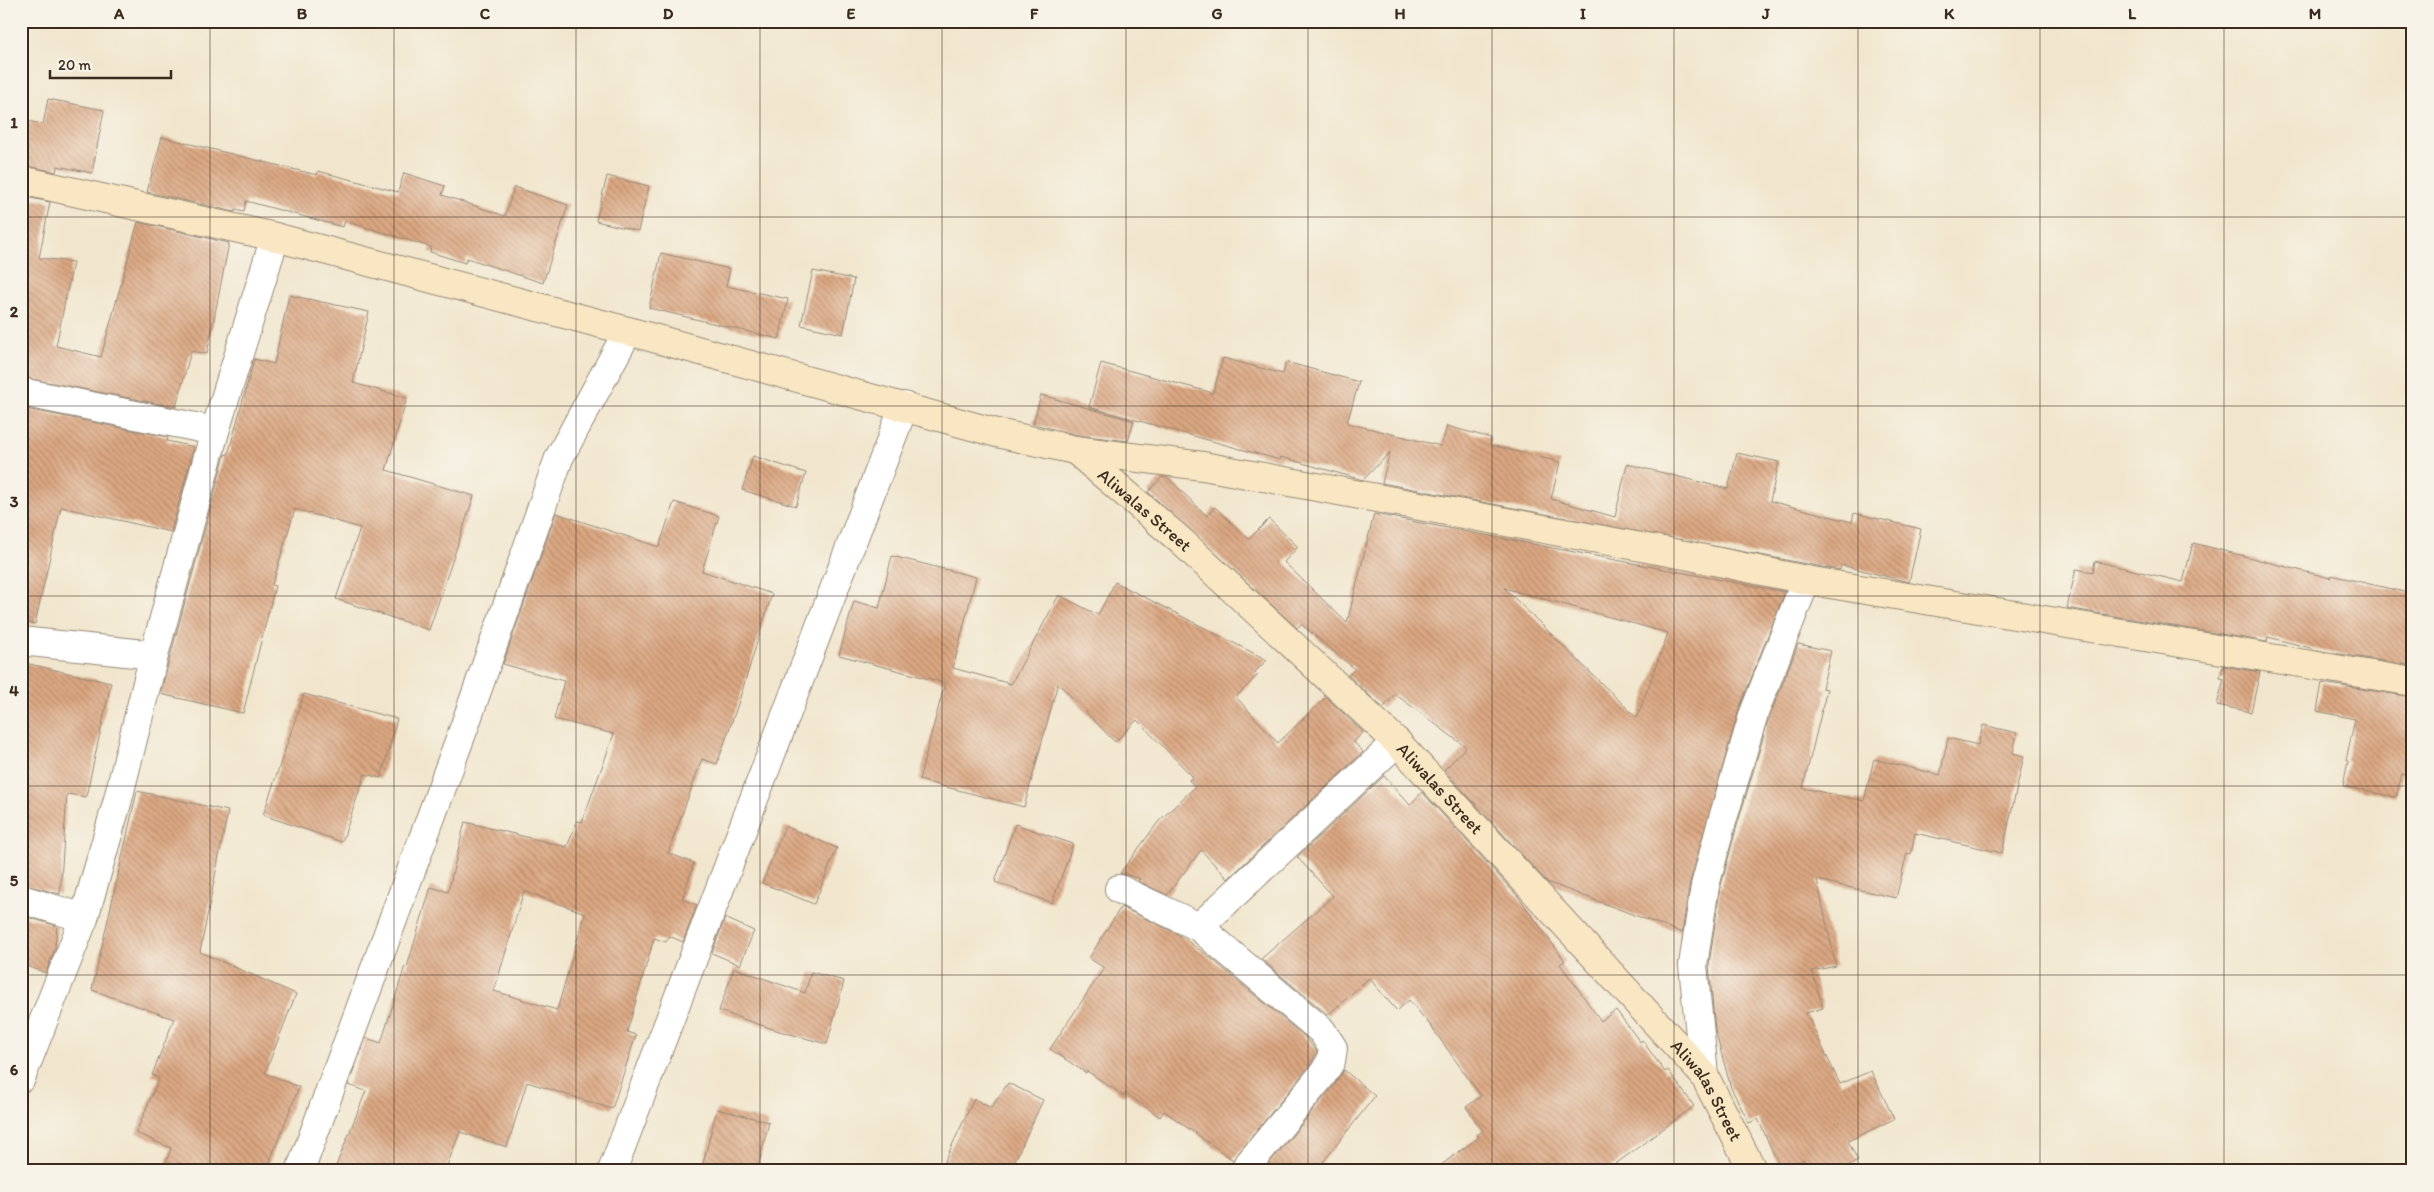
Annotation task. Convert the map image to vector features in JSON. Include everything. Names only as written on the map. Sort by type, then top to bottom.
[{"type":"street","points":[[21,180],[275,237],[904,406],[997,434],[1075,450],[1204,466],[1680,554],[1806,580],[2413,682]]},
{"type":"street","points":[[21,1078],[84,918],[117,803],[154,655],[215,431],[275,237]]},
{"type":"street","points":[[300,1171],[465,726],[559,458],[628,331]]},
{"type":"street","points":[[21,392],[215,431]]},
{"type":"street","points":[[612,1171],[904,406]]},
{"type":"street","name":"Aliwalas Street","points":[[1075,450],[1181,541],[1397,742],[1704,1075],[1753,1171]]},
{"type":"street","points":[[1704,1075],[1693,965],[1706,886],[1721,825],[1754,713],[1806,580]]},
{"type":"street","points":[[21,641],[154,655]]},
{"type":"street","points":[[1199,927],[1397,742]]},
{"type":"street","points":[[1119,889],[1199,927],[1322,1031],[1333,1048],[1330,1061],[1323,1074],[1247,1166]]},
{"type":"street","points":[[21,900],[84,918]]},
{"type":"building","points":[[48,99],[104,110],[92,173],[57,166],[56,172],[21,165],[21,120],[43,124]]},
{"type":"building","points":[[162,137],[317,175],[318,171],[398,192],[404,173],[445,186],[442,195],[505,216],[514,187],[568,205],[543,283],[467,258],[465,263],[430,252],[431,247],[345,221],[343,227],[246,201],[244,212],[235,210],[235,212],[147,192]]},
{"type":"building","points":[[607,176],[649,186],[638,231],[596,221]]},
{"type":"building","points":[[21,196],[50,202],[39,258],[73,262],[56,346],[101,357],[138,222],[229,243],[207,354],[191,351],[176,407],[21,377]]},
{"type":"building","points":[[661,253],[730,269],[726,286],[788,299],[779,339],[649,308]]},
{"type":"building","points":[[813,271],[854,279],[843,334],[801,325]]},
{"type":"building","points":[[289,295],[369,312],[353,383],[407,398],[386,470],[474,496],[429,630],[336,599],[360,528],[295,509],[272,585],[275,586],[243,713],[160,694],[225,454],[228,455],[254,359],[274,364]]},
{"type":"building","points":[[1223,358],[1283,374],[1286,362],[1359,382],[1347,423],[1441,446],[1447,426],[1491,438],[1490,445],[1560,462],[1551,499],[1615,517],[1627,464],[1728,489],[1737,453],[1779,462],[1770,501],[1852,522],[1854,513],[1921,529],[1909,582],[1841,565],[1840,570],[1823,567],[1382,483],[1390,452],[1363,480],[1281,457],[1280,460],[1089,407],[1101,363],[1213,393]]},
{"type":"building","points":[[1041,395],[1134,421],[1128,441],[1078,435],[1033,424]]},
{"type":"building","points":[[21,408],[168,437],[167,441],[194,447],[171,532],[61,507],[35,624],[21,622]]},
{"type":"building","points":[[753,456],[806,473],[796,506],[742,490]]},
{"type":"building","points":[[1162,477],[1167,477],[1207,516],[1215,507],[1249,539],[1269,519],[1298,547],[1284,562],[1347,623],[1374,514],[1785,592],[1739,709],[1690,882],[1682,933],[1547,882],[1444,770],[1466,747],[1395,694],[1383,708],[1348,675],[1355,669],[1301,624],[1297,628],[1148,492]],"holes":[[[1504,588],[1668,633],[1637,718]]]},
{"type":"building","points":[[674,502],[719,516],[702,571],[772,594],[738,704],[717,764],[702,759],[668,853],[694,863],[682,899],[697,905],[683,942],[669,936],[666,942],[654,938],[627,1032],[636,1035],[612,1109],[527,1082],[507,1147],[460,1132],[445,1171],[334,1171],[366,1091],[348,1085],[366,1038],[381,1043],[405,966],[407,967],[431,887],[448,892],[465,822],[567,847],[577,821],[582,822],[614,734],[554,719],[564,681],[503,664],[556,513],[659,547]],"holes":[[[524,891],[585,913],[557,1010],[494,991]]]},
{"type":"building","points":[[2193,543],[2330,578],[2331,575],[2413,594],[2413,666],[2322,651],[2268,637],[2267,642],[2067,608],[2076,569],[2093,572],[2095,561],[2183,582]]},
{"type":"building","points":[[892,556],[976,577],[953,668],[1011,684],[1059,595],[1098,615],[1115,582],[1267,660],[1255,672],[1258,675],[1236,697],[1278,743],[1326,697],[1363,732],[1354,742],[1363,752],[1228,879],[1201,850],[1167,895],[1138,881],[1140,879],[1120,873],[1159,821],[1195,787],[1189,780],[1193,777],[1137,720],[1115,742],[1058,683],[1024,807],[919,780],[945,683],[839,655],[854,601],[879,608]]},
{"type":"building","points":[[1798,644],[1831,651],[1822,688],[1827,689],[1803,788],[1864,801],[1874,759],[1940,775],[1948,738],[1978,745],[1983,725],[2017,733],[2013,753],[2024,756],[2002,853],[1915,833],[1911,854],[1907,853],[1896,898],[1817,880],[1836,966],[1812,971],[1823,1008],[1806,1013],[1840,1084],[1871,1071],[1894,1119],[1848,1141],[1858,1161],[1838,1171],[1809,1171],[1804,1159],[1781,1170],[1758,1119],[1749,1123],[1731,1088],[1715,1030],[1709,965],[1720,889],[1736,829],[1769,718]]},
{"type":"building","points":[[21,662],[111,683],[86,797],[67,794],[60,894],[21,884]]},
{"type":"building","points":[[2223,666],[2260,672],[2251,712],[2217,705],[2224,679],[2220,678]]},
{"type":"building","points":[[2322,683],[2413,697],[2413,776],[2402,774],[2396,797],[2343,786],[2348,761],[2346,760],[2355,719],[2317,711]]},
{"type":"building","points":[[304,694],[397,719],[381,778],[365,774],[342,842],[263,815]]},
{"type":"building","points":[[1384,776],[1410,805],[1422,792],[1520,899],[1565,961],[1560,964],[1601,1021],[1616,1010],[1640,1042],[1642,1040],[1665,1072],[1668,1070],[1694,1106],[1606,1171],[1433,1171],[1479,1137],[1477,1135],[1483,1131],[1466,1107],[1481,1096],[1430,1025],[1409,1000],[1397,1011],[1369,978],[1328,1015],[1261,959],[1333,896],[1297,857]]},
{"type":"building","points":[[137,791],[228,811],[200,952],[296,994],[265,1073],[299,1087],[266,1171],[163,1171],[171,1148],[136,1133],[159,1078],[152,1075],[174,1019],[92,990]]},
{"type":"building","points":[[1015,824],[1073,844],[1052,903],[995,882]]},
{"type":"building","points":[[785,826],[837,848],[814,904],[762,883]]},
{"type":"building","points":[[1121,907],[1176,933],[1207,955],[1304,1036],[1317,1052],[1310,1065],[1233,1160],[1164,1111],[1160,1117],[1126,1093],[1124,1096],[1050,1049],[1104,968],[1089,958]]},
{"type":"building","points":[[21,915],[57,926],[55,948],[46,973],[21,964]]},
{"type":"building","points":[[725,918],[754,931],[740,965],[712,953]]},
{"type":"building","points":[[734,968],[805,993],[811,972],[844,981],[827,1044],[779,1031],[719,1011]]},
{"type":"building","points":[[1344,1070],[1375,1096],[1316,1171],[1263,1171],[1335,1084]]},
{"type":"building","points":[[1008,1083],[1043,1100],[1010,1171],[940,1171],[974,1099],[991,1108]]},
{"type":"building","points":[[717,1109],[769,1122],[757,1171],[701,1171]]}]
